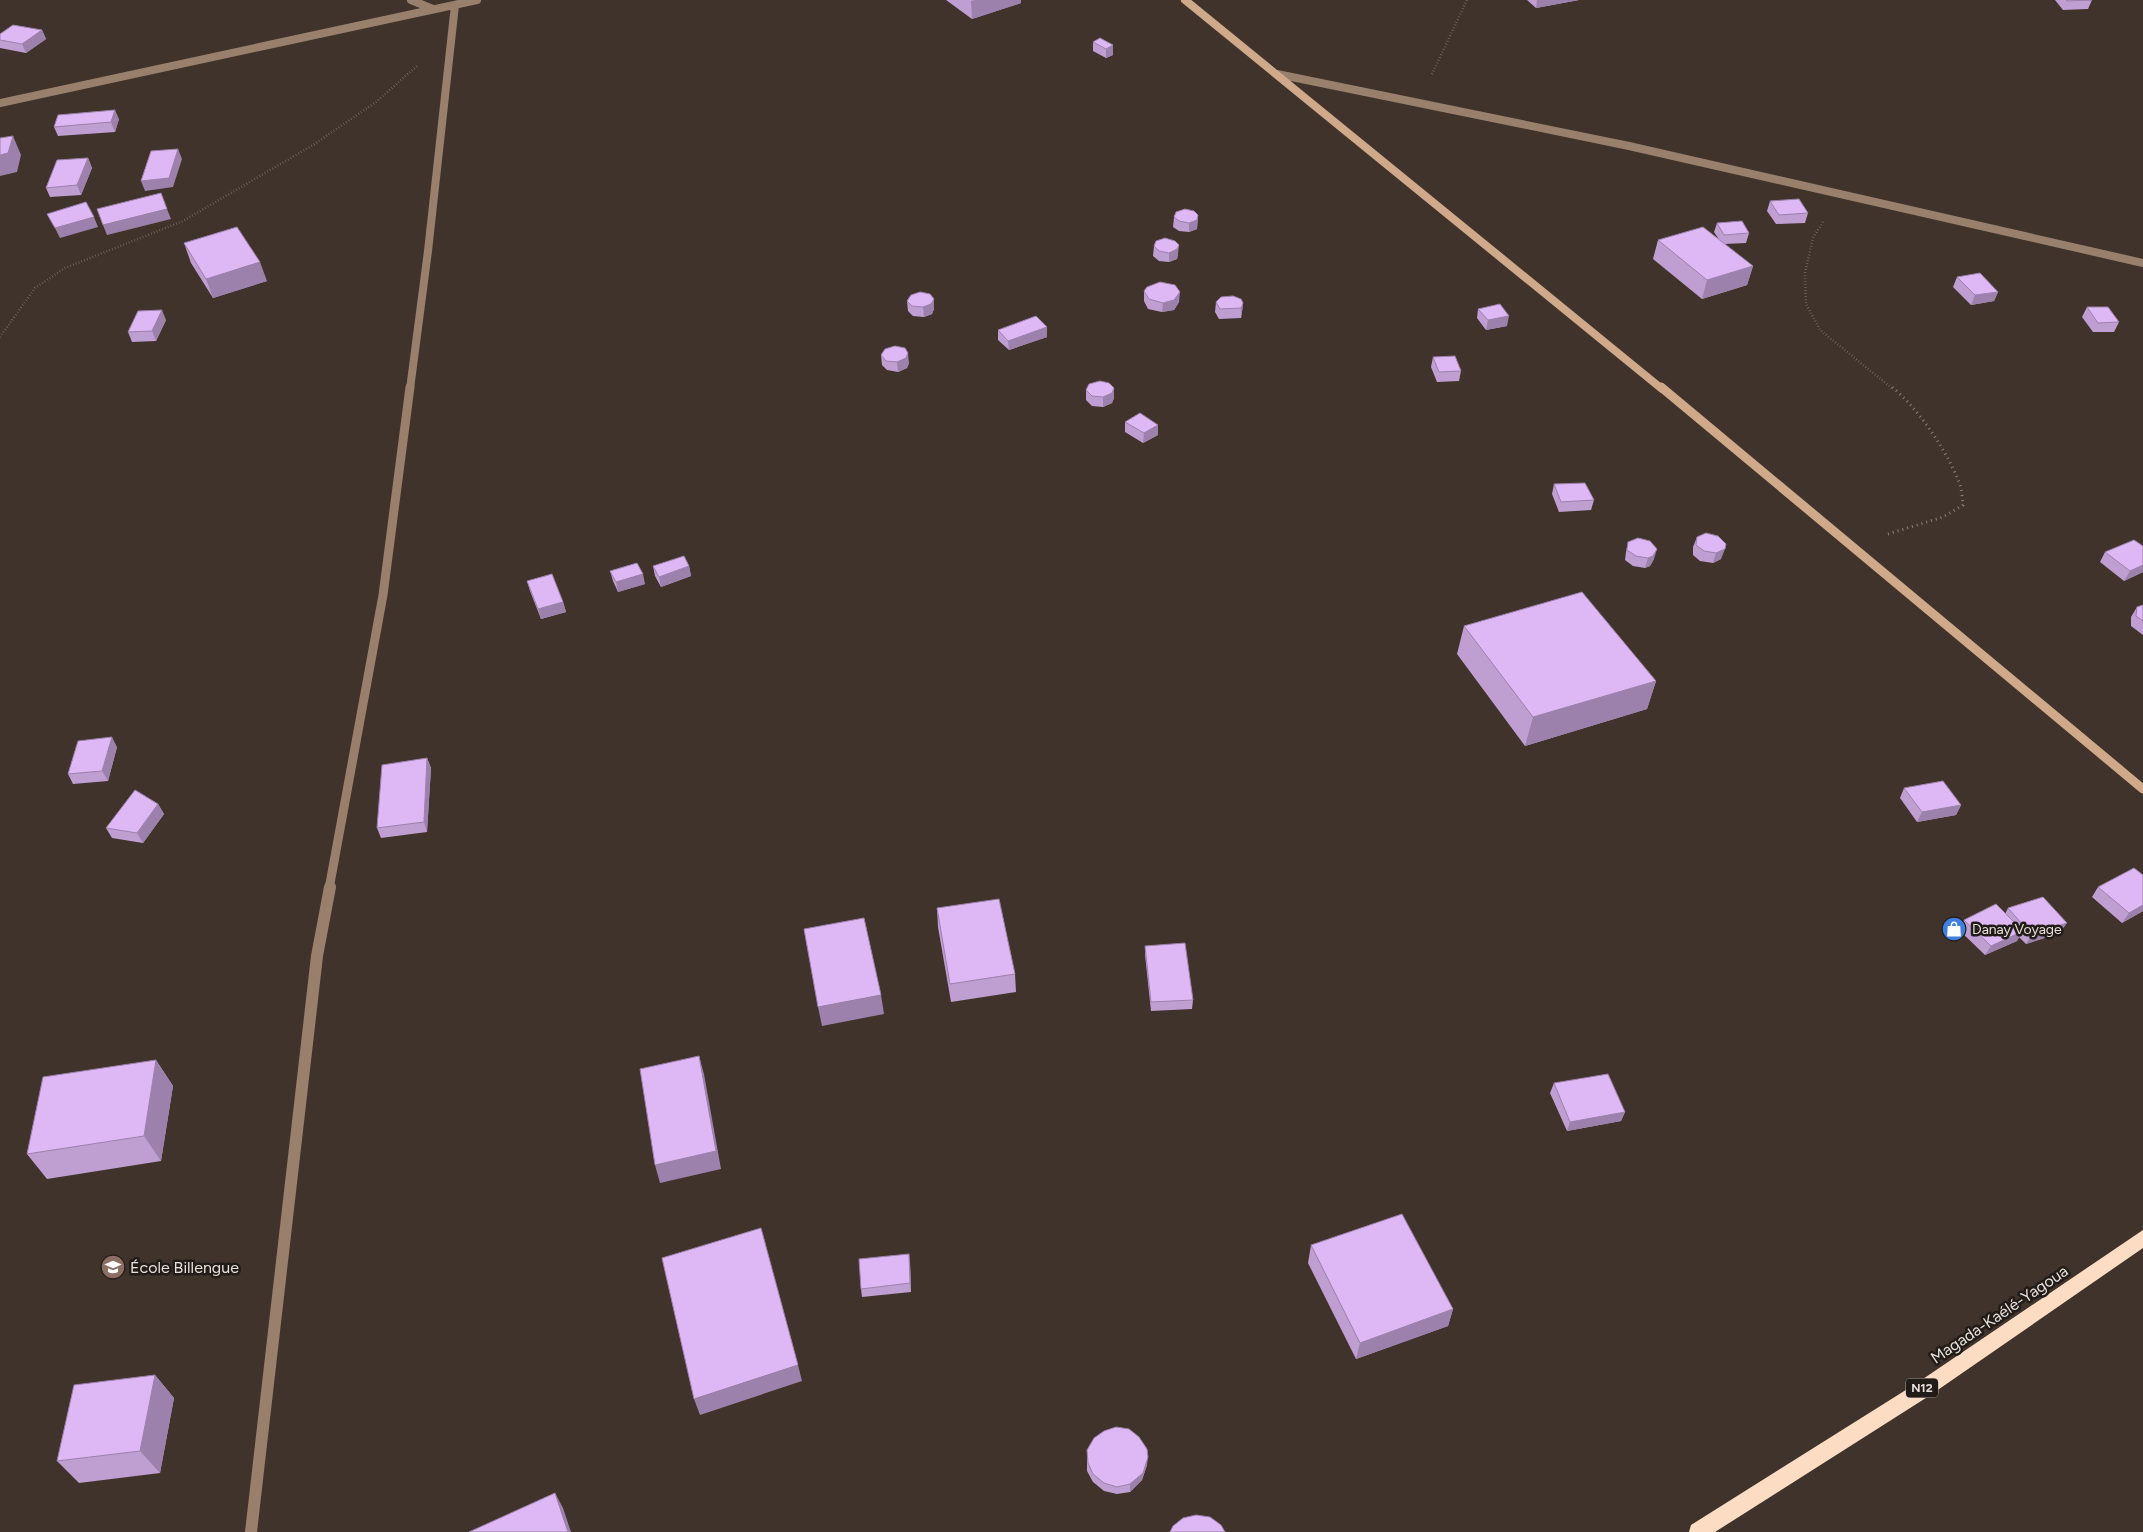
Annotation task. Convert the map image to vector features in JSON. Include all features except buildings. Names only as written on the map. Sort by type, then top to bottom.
[{"type":"highway","name":"Magada-Kaélé-Yagoua","points":[[1702,1531],[1820,1457],[2094,1274],[2143,1238]]},
{"type":"main road","points":[[1184,0],[1636,367],[2143,788]]},
{"type":"street","points":[[410,0],[434,9]]},
{"type":"street","points":[[0,103],[477,0]]},
{"type":"street","points":[[251,1532],[317,956],[383,594],[428,251],[455,5]]},
{"type":"street","points":[[1277,74],[1629,146],[2143,263]]},
{"type":"path","points":[[0,337],[35,288],[65,268],[183,221],[314,145],[376,102],[451,36]]},
{"type":"path","points":[[1840,194],[1813,238],[1805,272],[1806,304],[1820,330],[1895,390],[1918,414],[1944,453],[1960,483],[1963,505],[1943,517],[1850,546]]},
{"type":"place","name":"Danay Voyage","points":[[1954,929]]},
{"type":"place","name":"École Billengue","points":[[113,1267]]}]
